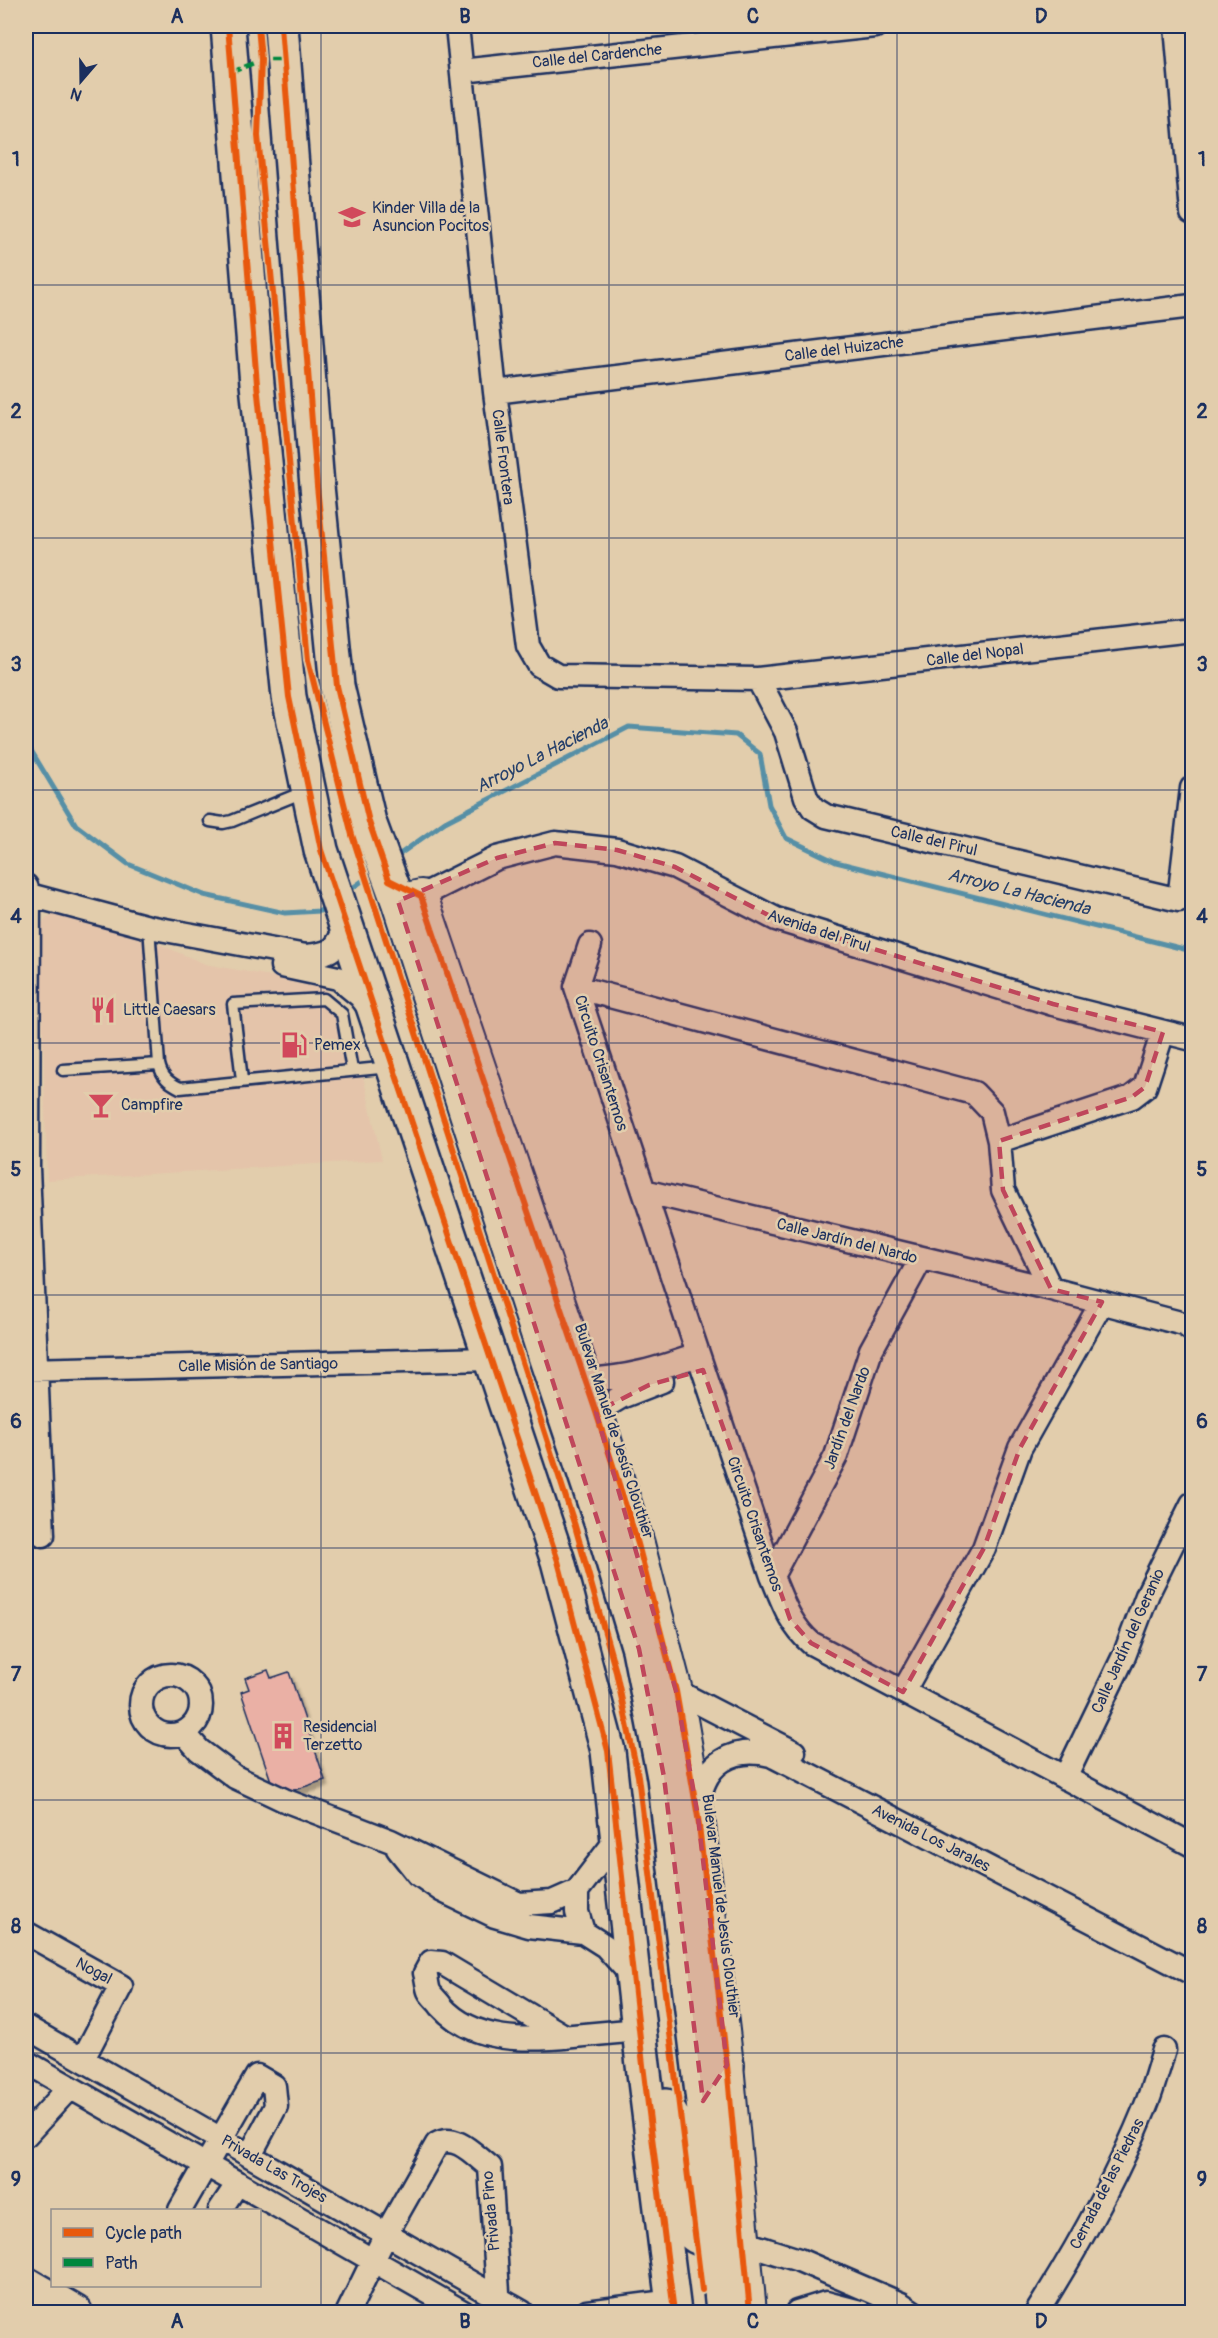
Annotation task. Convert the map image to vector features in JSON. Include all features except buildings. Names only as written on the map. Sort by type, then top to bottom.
[{"type":"main road","points":[[228,26],[257,384],[288,686],[321,849],[558,1561],[608,1751],[643,2065],[673,2298]]},
{"type":"main road","points":[[281,26],[317,486],[337,686],[369,822],[403,892],[462,1100],[603,1528],[639,1649],[664,1777],[703,2101],[728,2240],[723,2313]]},
{"type":"main road","points":[[462,1100],[502,1137]]},
{"type":"main road","points":[[643,2065],[673,2118],[688,2228],[694,2237],[703,2240],[728,2240]]},
{"type":"main road","points":[[703,2101],[728,2065]]},
{"type":"main road","points":[[673,2298],[691,2283],[702,2290],[705,2313]]},
{"type":"street","name":"Calle Frontera","points":[[457,26],[495,392],[528,646],[539,665],[558,675],[758,680]]},
{"type":"street","name":"Calle del Cardenche","points":[[462,71],[875,26]]},
{"type":"street","points":[[1176,26],[1192,213]]},
{"type":"street","name":"Calle del Huizache","points":[[495,392],[1192,306]]},
{"type":"street","name":"Calle del Nopal","points":[[758,680],[1192,630]]},
{"type":"street","name":"Calle del Pirul","points":[[758,680],[786,732],[806,796],[813,808],[826,816],[1186,897]]},
{"type":"street","points":[[1186,897],[1192,788]]},
{"type":"street","name":"Avenida del Pirul","points":[[403,892],[497,858],[555,843],[618,850],[675,867],[776,919],[1053,1004],[1192,1039]]},
{"type":"street","points":[[43,1535],[31,1370],[27,1168],[27,891],[149,927],[306,956],[326,954],[338,946],[346,926]]},
{"type":"street","name":"Bulevar Manuel de Jesús Clouthier","points":[[403,892],[502,1137],[596,1412],[638,1544],[676,1691],[698,1817],[728,2065],[728,2240],[750,2313]]},
{"type":"street","points":[[149,927],[208,952],[338,978],[360,996],[379,1022]]},
{"type":"street","name":"Circuito Crisantemos","points":[[591,945],[576,987],[772,1576],[790,1619],[811,1643],[1192,1845]]},
{"type":"street","name":"Circuito Crisantemos","points":[[576,987],[974,1093],[992,1112],[999,1141],[1003,1190],[1051,1289]]},
{"type":"street","points":[[999,1141],[1132,1097],[1145,1087],[1163,1032]]},
{"type":"street","name":"Calle Jardín del Nardo","points":[[644,1191],[1051,1289]]},
{"type":"street","name":"Jardín del Nardo","points":[[772,1576],[836,1456],[871,1350],[921,1259]]},
{"type":"street","points":[[1051,1289],[1184,1324],[1192,1330]]},
{"type":"street","points":[[903,1692],[984,1548],[1020,1448],[1102,1302]]},
{"type":"street","name":"Calle Misión de Santiago","points":[[31,1370],[490,1359]]},
{"type":"street","points":[[584,1380],[615,1379],[701,1363]]},
{"type":"street","points":[[596,1412],[621,1397],[701,1363]]},
{"type":"street","name":"Calle Jardín del Geranio","points":[[1065,1778],[1124,1656],[1148,1593],[1192,1504]]},
{"type":"street","name":"Avenida Los Jarales","points":[[676,1691],[1192,1958]]},
{"type":"street","points":[[184,1733],[199,1750],[235,1777],[284,1800],[391,1841],[519,1904],[552,1902],[577,1891],[617,1839]]},
{"type":"street","name":"Avenida Los Jarales","points":[[698,1817],[700,1791],[705,1778],[722,1761],[747,1752],[771,1755],[1192,1973]]},
{"type":"street","points":[[391,1841],[418,1874],[441,1890],[495,1916],[529,1926],[583,1932],[605,1946],[633,1977]]},
{"type":"street","points":[[577,1891],[577,1912],[583,1932]]},
{"type":"street","name":"Nogal","points":[[26,1934],[121,1986],[82,2059]]},
{"type":"street","points":[[566,2037],[442,1962],[431,1962],[425,1973],[430,1993],[451,2016],[484,2034],[536,2040],[639,2030]]},
{"type":"street","name":"Privada Las Trojes","points":[[26,2027],[386,2234],[498,2306],[522,2313]]},
{"type":"street","name":"Cerrada de las Piedras","points":[[1037,2313],[1116,2174],[1146,2106],[1164,2050]]},
{"type":"street","name":"Privada Las Trojes","points":[[26,2062],[463,2313]]},
{"type":"street","points":[[181,2209],[257,2076],[274,2086],[276,2106],[250,2155]]},
{"type":"street","points":[[26,2135],[70,2087]]},
{"type":"street","name":"Privada Pino","points":[[386,2234],[437,2144],[444,2140],[455,2140],[490,2167],[498,2306]]},
{"type":"street","points":[[221,2209],[238,2183]]},
{"type":"street","points":[[348,2313],[386,2234]]},
{"type":"street","points":[[728,2240],[799,2260],[901,2304],[913,2313]]},
{"type":"street","points":[[26,2283],[76,2313]]},
{"type":"street","points":[[587,2313],[673,2298]]},
{"type":"street","points":[[797,2313],[826,2303],[860,2313]]},
{"type":"lane","points":[[210,821],[223,823],[232,821],[309,790]]},
{"type":"lane","points":[[149,927],[159,1064],[162,1075],[170,1083],[180,1088],[242,1080],[394,1067]]},
{"type":"lane","points":[[242,1080],[233,1004],[324,999],[342,1014],[352,1070]]},
{"type":"lane","points":[[63,1070],[159,1064]]},
{"type":"highlighted area","points":[[555,843],[617,850],[675,867],[776,919],[1053,1004],[1163,1032],[1145,1087],[1132,1097],[999,1141],[1003,1190],[1051,1289],[1102,1302],[1020,1448],[984,1548],[903,1692],[811,1643],[790,1619],[703,1370],[649,1385],[596,1412],[676,1691],[698,1817],[727,2065],[703,2101],[664,1777],[639,1649],[398,901],[497,858]]},
{"type":"shaded area","points":[[54,914],[67,914],[127,935],[152,941],[205,964],[321,985],[338,1002],[350,1019],[382,1160],[47,1180],[40,927],[45,919]]},
{"type":"waterway","name":"Arroyo La Hacienda","points":[[393,859],[445,822],[629,727],[736,735],[760,754],[769,805],[786,838],[836,862],[1192,951]]},
{"type":"waterway","name":"Arroyo La Hacienda","points":[[26,742],[76,825],[128,864],[204,895],[285,913],[320,911],[327,906]]},
{"type":"waterway","name":"Arroyo La Hacienda","points":[[347,892],[376,871]]},
{"type":"marked path","points":[[232,72],[261,60],[284,60]]},
{"type":"cycle path","points":[[228,26],[257,384],[289,697],[321,850],[558,1561],[608,1751],[643,2065],[674,2312]]},
{"type":"cycle path","points":[[258,26],[261,60],[258,136],[308,660],[352,835],[575,1526],[616,1672],[638,1776],[702,2290]]},
{"type":"cycle path","points":[[281,26],[317,486],[337,686],[369,822],[389,880],[421,896],[596,1412],[638,1544],[676,1691],[698,1817],[727,2065],[750,2312]]},
{"type":"place","name":"Kinder Villa de la Asuncion Pocitos","points":[[352,217]]},
{"type":"place","name":"Little Caesars","points":[[103,1010]]},
{"type":"place","name":"Pemex","points":[[294,1045]]},
{"type":"place","name":"Campfire","points":[[101,1105]]},
{"type":"place","name":"Residencial Terzetto","points":[[283,1736]]}]
